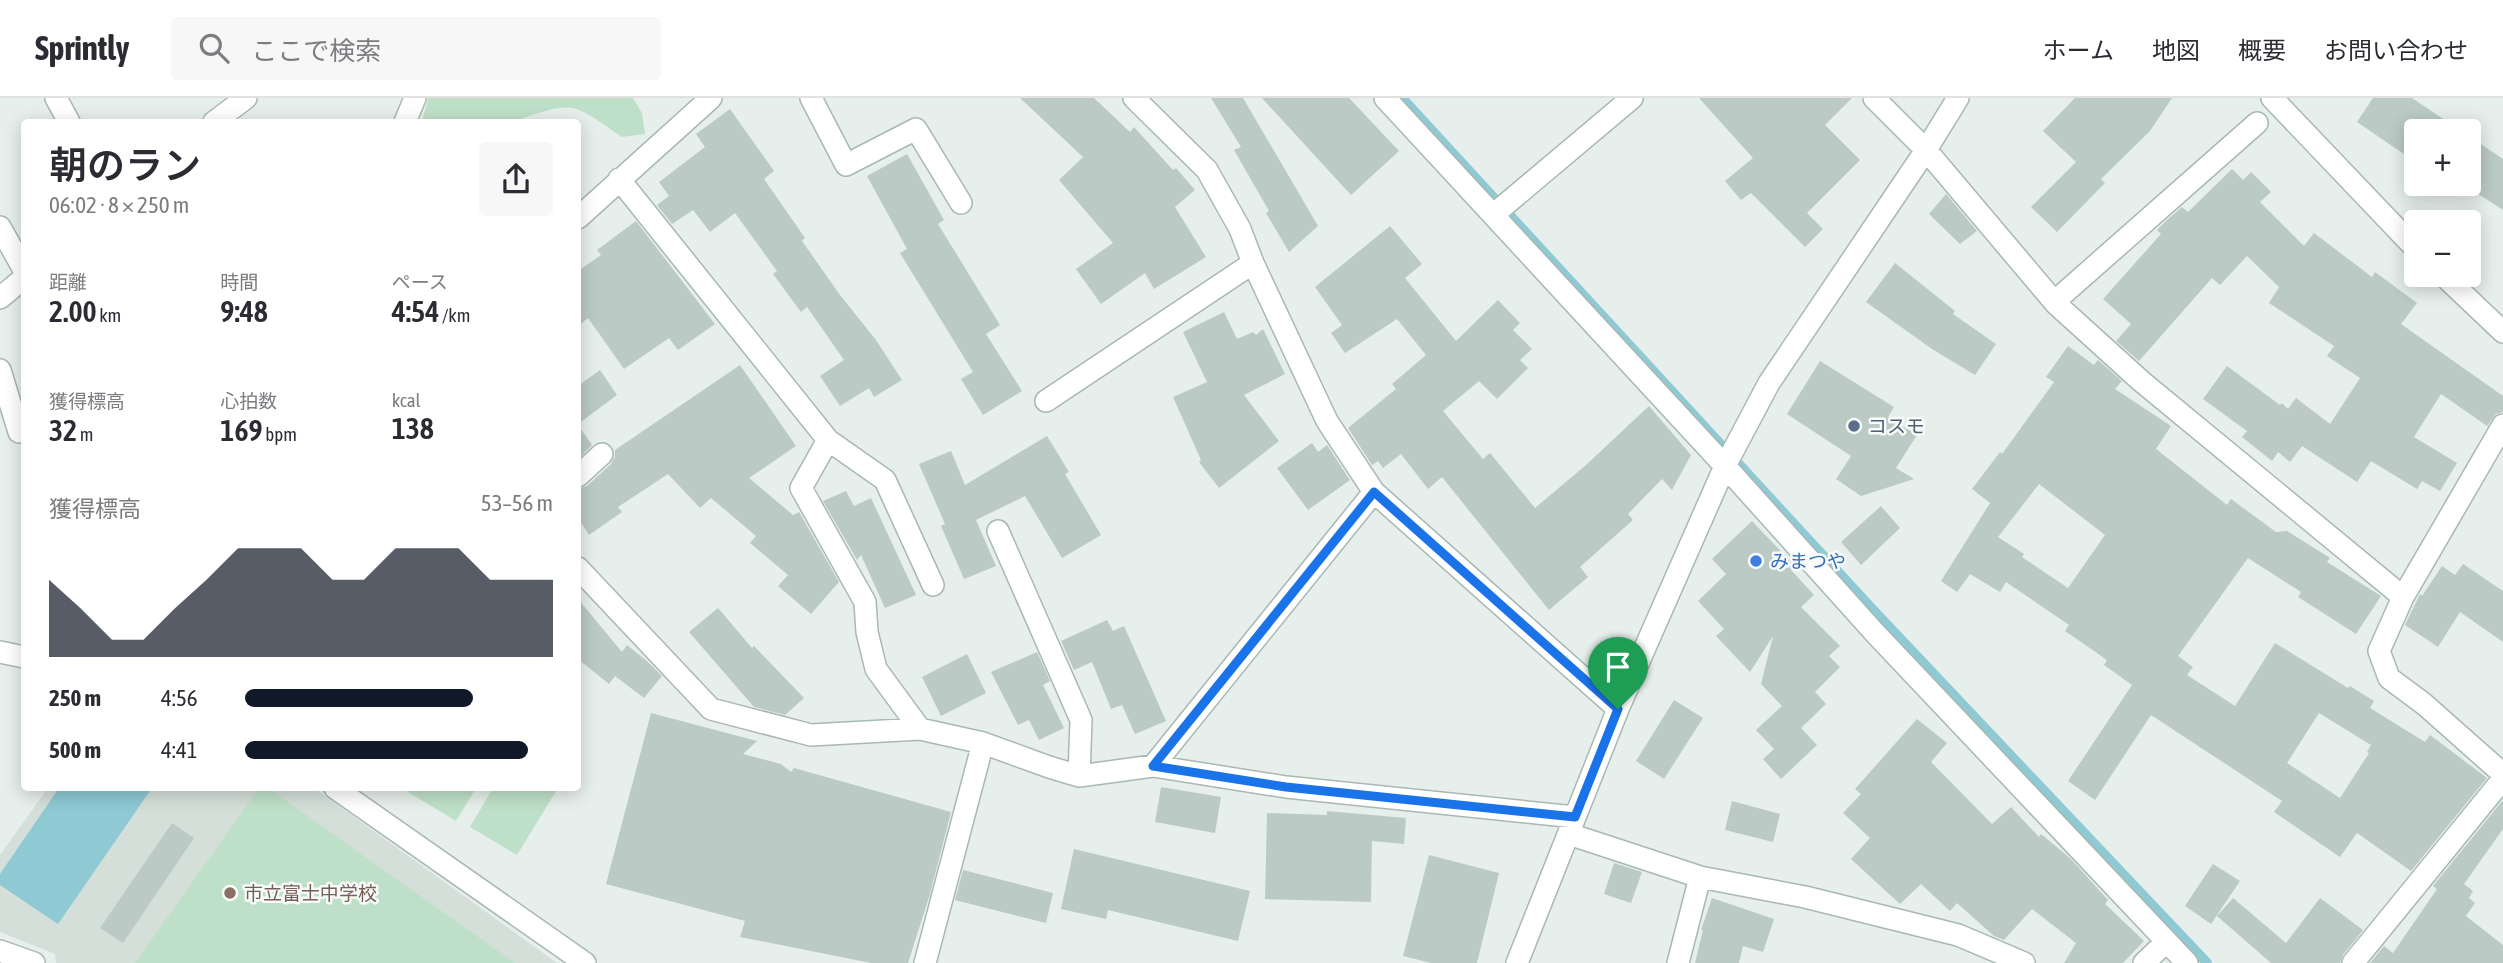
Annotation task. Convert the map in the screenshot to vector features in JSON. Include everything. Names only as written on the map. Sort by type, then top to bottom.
[{"type":"street","points":[[56,98],[67,119]]},
{"type":"street","points":[[218,119],[246,98]]},
{"type":"street","points":[[406,119],[415,98]]},
{"type":"street","points":[[581,215],[711,98]]},
{"type":"street","points":[[811,98],[846,165],[916,129],[961,203]]},
{"type":"street","points":[[1134,98],[1207,170],[1240,229],[1253,263],[1327,421],[1374,492],[1618,709]]},
{"type":"street","points":[[1385,98],[1725,466],[1874,632],[2187,963]]},
{"type":"street","points":[[1494,214],[1632,98]]},
{"type":"street","points":[[1874,98],[1926,150],[2056,304],[2141,382],[2403,597]]},
{"type":"street","points":[[1517,963],[1618,709],[1725,466],[1769,383],[1958,98]]},
{"type":"street","points":[[2276,100],[2404,236]]},
{"type":"street","points":[[2062,295],[2257,123]]},
{"type":"street","points":[[619,179],[828,440],[886,480],[933,585]]},
{"type":"street","points":[[0,227],[21,265]]},
{"type":"street","points":[[1046,401],[1253,263]]},
{"type":"street","points":[[0,298],[21,280]]},
{"type":"street","points":[[2456,287],[2503,332]]},
{"type":"street","points":[[0,370],[19,432],[21,431]]},
{"type":"street","points":[[2353,963],[2503,776],[2424,704],[2389,678],[2379,651],[2403,597],[2503,425]]},
{"type":"street","points":[[828,440],[801,488],[865,602],[867,632],[876,669],[919,729]]},
{"type":"street","points":[[581,473],[602,454]]},
{"type":"street","points":[[1153,766],[1374,492]]},
{"type":"street","points":[[998,531],[1081,720],[1079,776]]},
{"type":"street","points":[[581,571],[711,709],[811,734],[919,729],[983,743],[1049,768],[1079,776],[1153,766],[1286,787],[1572,825],[1700,877],[1805,897],[1958,935],[2024,963]]},
{"type":"street","points":[[0,652],[21,656]]},
{"type":"street","points":[[925,963],[983,743]]},
{"type":"street","points":[[339,791],[585,963]]},
{"type":"street","points":[[1678,963],[1700,877]]},
{"type":"street","points":[[2144,963],[2166,942]]},
{"type":"street","points":[[0,951],[34,963]]},
{"type":"shaded area","name":"市立富士中学校","points":[[46,791],[318,791],[557,963],[56,963],[55,954],[0,932],[0,855]]},
{"type":"green space","points":[[428,98],[633,98],[642,113],[645,134],[622,137],[584,112],[565,107],[521,119],[423,119]]},
{"type":"green space","points":[[257,791],[272,791],[515,963],[135,963]]},
{"type":"green space","points":[[409,791],[474,791],[456,821]]},
{"type":"green space","points":[[491,791],[556,791],[517,855],[470,827]]},
{"type":"water","points":[[57,791],[150,791],[58,924],[0,885],[0,874]]},
{"type":"building","points":[[1020,98],[1094,98],[1130,132],[1134,127],[1195,190],[1175,207],[1206,257],[1154,289],[1145,273],[1101,304],[1076,269],[1113,243],[1059,180],[1083,157]]},
{"type":"building","points":[[1211,98],[1243,98],[1318,226],[1289,252],[1234,150],[1241,147]]},
{"type":"building","points":[[1262,98],[1349,98],[1399,151],[1351,195]]},
{"type":"building","points":[[1699,98],[1852,98],[1825,125],[1860,160],[1807,213],[1823,229],[1805,247],[1751,193],[1741,200],[1725,181],[1753,158]]},
{"type":"building","points":[[2075,98],[2172,98],[2150,131],[2101,179],[2105,183],[2057,232],[2031,207],[2076,162],[2043,131]]},
{"type":"building","points":[[2373,98],[2412,98],[2443,119],[2404,119],[2404,154],[2357,122]]},
{"type":"building","points":[[730,109],[774,171],[764,179],[805,238],[802,241],[876,340],[902,380],[874,397],[869,388],[840,406],[820,376],[844,360],[807,307],[801,312],[773,274],[777,271],[735,213],[710,232],[693,210],[672,224],[657,205],[669,196],[659,182],[705,147],[696,134]]},
{"type":"building","points":[[2481,144],[2503,159],[2503,210],[2481,196]]},
{"type":"building","points":[[907,154],[944,220],[938,224],[1000,325],[986,334],[1022,391],[983,415],[961,379],[973,372],[900,253],[907,249],[867,176]]},
{"type":"building","points":[[2232,169],[2243,180],[2251,172],[2271,192],[2260,202],[2304,246],[2314,233],[2372,277],[2375,272],[2417,303],[2401,324],[2503,396],[2503,412],[2496,414],[2487,426],[2441,394],[2414,437],[2457,463],[2440,491],[2422,481],[2417,489],[2371,461],[2357,482],[2302,446],[2290,462],[2278,452],[2272,461],[2242,437],[2247,431],[2203,399],[2227,366],[2280,405],[2282,403],[2288,409],[2296,398],[2330,424],[2360,378],[2327,356],[2334,346],[2269,303],[2279,287],[2247,256],[2220,285],[2212,278],[2139,361],[2116,341],[2131,324],[2103,299],[2161,234],[2157,230],[2182,207],[2188,212]]},
{"type":"building","points":[[1946,194],[1977,231],[1960,244],[1929,214]]},
{"type":"building","points":[[636,221],[715,324],[678,350],[669,338],[624,369],[588,318],[581,324],[581,269],[601,255],[597,250]]},
{"type":"building","points":[[1390,226],[1422,264],[1405,278],[1456,341],[1498,300],[1520,323],[1513,330],[1532,349],[1520,360],[1528,368],[1497,399],[1479,381],[1443,411],[1483,459],[1490,453],[1535,508],[1649,406],[1691,455],[1672,490],[1662,479],[1628,514],[1633,520],[1580,567],[1588,577],[1549,610],[1442,477],[1428,489],[1401,454],[1383,468],[1378,461],[1372,465],[1348,428],[1396,389],[1392,384],[1426,355],[1397,319],[1345,353],[1331,333],[1342,325],[1315,287]]},
{"type":"building","points":[[1895,263],[1955,311],[1953,314],[1996,344],[1975,375],[1932,349],[1866,302]]},
{"type":"building","points":[[1224,312],[1237,339],[1253,332],[1256,335],[1263,329],[1285,374],[1244,395],[1279,441],[1219,488],[1199,462],[1201,460],[1173,397],[1207,382],[1183,332]]},
{"type":"building","points":[[2068,346],[2094,365],[2098,360],[2122,381],[2115,389],[2171,426],[2156,449],[2227,505],[2231,499],[2276,532],[2287,531],[2330,558],[2327,562],[2381,596],[2356,634],[2298,597],[2301,592],[2248,558],[2178,656],[2193,667],[2187,675],[2235,706],[2275,643],[2374,701],[2370,708],[2425,742],[2430,735],[2487,778],[2411,871],[2357,833],[2340,857],[2274,812],[2282,801],[2151,715],[2095,800],[2068,781],[2132,685],[2104,665],[2107,660],[2065,631],[2069,625],[2006,582],[2000,592],[1970,574],[1957,592],[1941,581],[1990,503],[1972,489],[2000,452],[2002,454],[2054,382],[2046,377]],"holes":[[[2039,484],[2105,535],[2068,588],[1998,537]],[[2319,713],[2371,745],[2367,752],[2369,753],[2340,798],[2287,763]]]},
{"type":"building","name":"コスモ","points":[[1820,361],[1894,407],[1888,417],[1917,435],[1896,468],[1914,479],[1861,496],[1836,479],[1851,456],[1787,414]]},
{"type":"building","points":[[740,365],[796,446],[749,478],[793,515],[799,512],[839,582],[811,614],[778,586],[788,575],[750,543],[756,536],[711,498],[700,508],[668,474],[618,507],[622,512],[589,535],[581,523],[581,488],[587,486],[611,464],[615,450]]},
{"type":"building","points":[[600,370],[617,395],[581,422],[581,384]]},
{"type":"building","points":[[581,429],[592,445],[581,456]]},
{"type":"building","points":[[1047,436],[1069,472],[1065,474],[1101,535],[1062,558],[1025,496],[976,520],[996,566],[964,579],[941,526],[945,524],[919,464],[951,451],[965,485]]},
{"type":"building","points":[[1312,443],[1318,452],[1327,445],[1350,480],[1308,510],[1277,468]]},
{"type":"building","points":[[846,491],[854,506],[871,498],[916,595],[885,608],[861,555],[857,560],[823,501]]},
{"type":"building","points":[[1881,506],[1900,528],[1861,565],[1841,542]]},
{"type":"building","points":[[1752,521],[1795,566],[1791,570],[1814,595],[1801,607],[1840,646],[1829,656],[1840,667],[1815,692],[1826,704],[1801,728],[1817,745],[1781,779],[1763,759],[1774,749],[1756,730],[1782,706],[1761,684],[1773,636],[1750,672],[1716,636],[1724,629],[1698,601],[1726,574],[1712,559]]},
{"type":"building","points":[[2463,564],[2503,591],[2503,642],[2460,612],[2438,647],[2405,625],[2420,594],[2422,596],[2442,566],[2455,575]]},
{"type":"building","points":[[581,603],[622,652],[627,645],[662,676],[644,698],[615,676],[609,684],[581,661]]},
{"type":"building","points":[[718,608],[752,648],[754,646],[804,698],[785,715],[754,707],[689,632]]},
{"type":"building","points":[[1107,620],[1113,631],[1124,626],[1166,721],[1135,734],[1122,705],[1111,709],[1092,662],[1074,670],[1061,641]]},
{"type":"building","points":[[1037,652],[1050,681],[1043,685],[1064,728],[1039,740],[1029,720],[1018,725],[991,672]]},
{"type":"building","points":[[967,654],[986,693],[941,716],[922,677]]},
{"type":"building","points":[[1674,700],[1703,718],[1664,779],[1636,761]]},
{"type":"building","points":[[651,713],[757,741],[743,754],[781,764],[791,772],[794,768],[951,812],[930,894],[908,963],[871,963],[740,937],[745,921],[606,884]]},
{"type":"building","points":[[1917,719],[1947,743],[1931,762],[1992,824],[2011,807],[2039,837],[2041,834],[2071,859],[2108,900],[2105,904],[2144,941],[2123,963],[2064,963],[2076,943],[2032,909],[2004,940],[1994,936],[1957,903],[1950,911],[1921,884],[1900,904],[1851,859],[1870,838],[1843,813],[1861,794],[1855,789]]},
{"type":"building","points":[[1161,787],[1221,797],[1215,833],[1155,822]]},
{"type":"building","points":[[2503,800],[2503,829],[2464,884],[2473,891],[2469,898],[2475,903],[2466,916],[2503,945],[2503,963],[2370,963],[2384,946],[2393,953],[2437,889],[2433,886]]},
{"type":"building","points":[[1732,801],[1780,814],[1773,842],[1725,830]]},
{"type":"building","points":[[1327,811],[1406,818],[1404,844],[1372,841],[1371,902],[1265,899],[1267,813],[1327,815]]},
{"type":"building","points":[[172,823],[194,838],[123,943],[100,928]]},
{"type":"building","points":[[1074,849],[1250,891],[1238,941],[1108,910],[1106,919],[1061,909]]},
{"type":"building","points":[[1429,855],[1499,873],[1477,963],[1431,963],[1403,956]]},
{"type":"building","points":[[1614,863],[1642,872],[1631,903],[1604,894]]},
{"type":"building","points":[[2213,864],[2240,881],[2211,924],[2185,906]]},
{"type":"building","points":[[963,870],[1053,893],[1046,923],[955,900]]},
{"type":"building","points":[[1712,898],[1774,919],[1763,952],[1743,946],[1739,963],[1695,963],[1701,930]]},
{"type":"building","points":[[2233,898],[2286,943],[2320,898],[2363,930],[2343,955],[2340,963],[2271,963],[2217,916]]},
{"type":"waterway","points":[[1402,98],[1873,610],[2207,963]]},
{"type":"place","name":"コスモ","points":[[1854,426]]},
{"type":"place","name":"みまつや","points":[[1756,561]]},
{"type":"place","name":"市立富士中学校","points":[[230,893]]},
{"type":"route","points":[[1374,492],[1618,709],[1575,817],[1286,787],[1153,766],[1374,492]]}]
